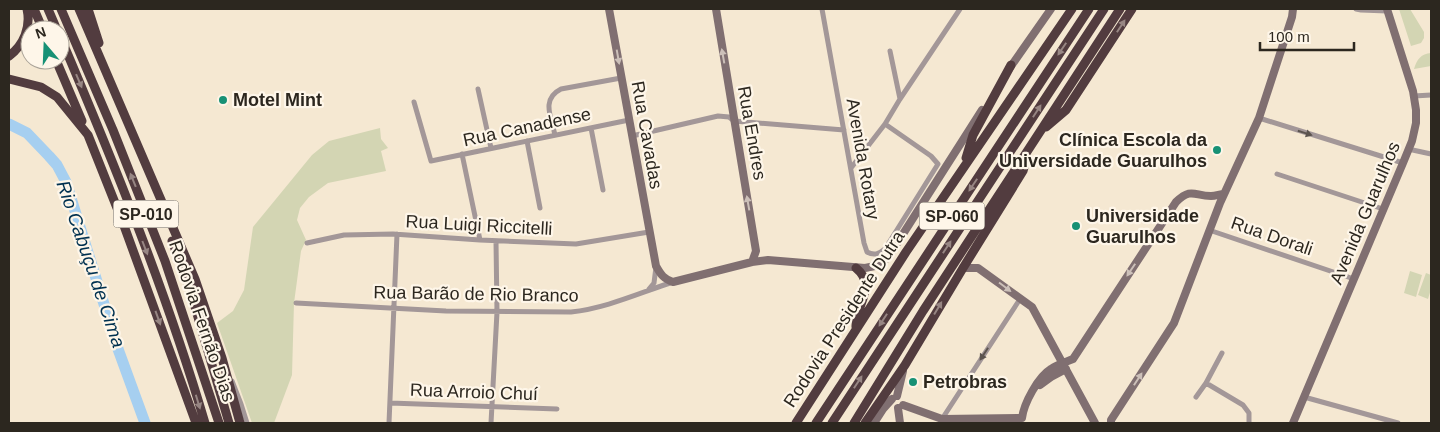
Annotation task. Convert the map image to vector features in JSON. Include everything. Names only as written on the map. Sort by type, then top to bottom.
[{"type":"highway","points":[[9,56],[19,46],[24,37],[28,23],[27,9]]},
{"type":"highway","name":"Rodovia Fernão Dias","points":[[61,9],[113,130],[165,261],[219,423]]},
{"type":"highway","name":"SP-010","points":[[79,9],[195,279],[222,358]]},
{"type":"highway","points":[[88,9],[102,52],[101,60]]},
{"type":"highway","name":"Rodovia Presidente Dutra","points":[[796,423],[906,252],[1072,9]]},
{"type":"highway","name":"Rodovia Presidente Dutra","points":[[816,423],[1089,9]]},
{"type":"highway","name":"SP-060","points":[[832,423],[1104,9]]},
{"type":"highway","name":"SP-060","points":[[854,423],[923,310],[1120,9]]},
{"type":"highway","points":[[1039,134],[1066,110],[1132,9]]},
{"type":"highway","name":"Rodovia Fernão Dias","points":[[70,59],[95,118],[144,246],[205,423]]},
{"type":"highway","points":[[963,167],[973,135],[1011,64]]},
{"type":"highway","points":[[60,70],[123,223],[196,423]]},
{"type":"highway","points":[[9,79],[41,87],[58,97],[88,135]]},
{"type":"highway","points":[[865,423],[905,365],[962,268],[1023,171],[1030,148]]},
{"type":"highway","points":[[170,223],[173,243],[188,283],[229,423]]},
{"type":"highway","points":[[856,268],[864,275],[866,283],[856,320],[857,329]]},
{"type":"highway","points":[[222,358],[240,423]]},
{"type":"street","name":"Rua Cavadas","points":[[610,9],[656,266],[654,283],[649,290]]},
{"type":"street","name":"Rua Endres","points":[[716,9],[756,251],[752,262]]},
{"type":"street","name":"Avenida Rotary","points":[[822,9],[865,248],[867,252],[874,255],[884,249],[937,167],[937,162],[931,156],[885,124]]},
{"type":"street","points":[[851,168],[885,124],[960,9]]},
{"type":"street","name":"Rua Barão de Rio Branco","points":[[296,303],[394,309],[552,313],[588,310],[621,301],[674,282],[752,262],[768,260],[856,268],[880,265],[889,256],[1011,64],[1051,9]]},
{"type":"street","points":[[1110,422],[1174,323],[1220,203],[1258,118],[1293,9]]},
{"type":"street","points":[[1356,9],[1387,10]]},
{"type":"street","name":"Avenida Guarulhos","points":[[1293,423],[1403,163],[1416,122],[1414,96],[1387,10]]},
{"type":"street","points":[[890,51],[900,99]]},
{"type":"street","points":[[555,135],[549,104],[550,97],[554,92],[561,88],[621,78]]},
{"type":"street","points":[[478,89],[491,148]]},
{"type":"street","points":[[1414,96],[1431,95]]},
{"type":"street","name":"Rua Canadense","points":[[414,102],[431,161],[629,120]]},
{"type":"street","points":[[632,136],[718,116],[734,121],[844,130]]},
{"type":"street","points":[[1258,118],[1403,163]]},
{"type":"street","points":[[591,128],[603,190]]},
{"type":"street","points":[[527,141],[540,208]]},
{"type":"street","points":[[1408,149],[1431,154]]},
{"type":"street","points":[[462,154],[480,240]]},
{"type":"street","points":[[1278,174],[1383,209]]},
{"type":"street","points":[[874,423],[882,409],[899,403],[942,419],[1023,421],[1026,402],[1034,390],[1073,359],[1176,202],[1187,194],[1194,193],[1210,196],[1224,194]]},
{"type":"street","points":[[1210,196],[1220,203]]},
{"type":"street","name":"Rua Dorali","points":[[1209,230],[1354,278]]},
{"type":"street","name":"Rua Luigi Riccitelli","points":[[307,243],[344,235],[397,234],[576,244],[649,232]]},
{"type":"street","points":[[390,423],[397,234]]},
{"type":"street","points":[[491,423],[497,312],[496,241]]},
{"type":"street","points":[[756,251],[768,260]]},
{"type":"street","points":[[656,266],[660,275],[674,282]]},
{"type":"street","points":[[962,268],[978,268],[1033,309],[1096,422]]},
{"type":"street","points":[[942,419],[1020,299]]},
{"type":"street","points":[[1196,397],[1222,353]]},
{"type":"street","points":[[222,358],[236,390],[247,423]]},
{"type":"street","points":[[900,423],[899,403],[905,365]]},
{"type":"street","points":[[1206,383],[1243,405],[1249,413],[1249,423]]},
{"type":"street","points":[[1304,397],[1398,423]]},
{"type":"street","name":"Rua Arroio Chuí","points":[[390,403],[557,409]]},
{"type":"green space","points":[[1399,9],[1410,9],[1424,32],[1424,38],[1421,43],[1411,46]]},
{"type":"green space","points":[[1431,53],[1431,66],[1414,69],[1420,58]]},
{"type":"green space","points":[[380,128],[381,139],[388,148],[381,151],[386,171],[328,183],[309,197],[300,208],[297,220],[306,240],[301,251],[294,303],[292,375],[274,423],[252,423],[217,323],[233,311],[244,290],[253,227],[312,155],[329,141]]},
{"type":"green space","points":[[1410,271],[1422,275],[1416,297],[1404,293]]},
{"type":"green space","points":[[1426,273],[1431,275],[1431,289],[1428,299],[1418,295]]},
{"type":"waterway","name":"Rio Cabuçu de Cima","points":[[9,124],[27,133],[57,165],[66,182],[118,349],[145,423]]},
{"type":"place","name":"Motel Mint","points":[[223,100]]},
{"type":"place","name":"Clínica Escola da Universidade Guarulhos","points":[[1217,150]]},
{"type":"place","name":"Universidade Guarulhos","points":[[1076,226]]},
{"type":"place","name":"Petrobras","points":[[913,382]]}]
